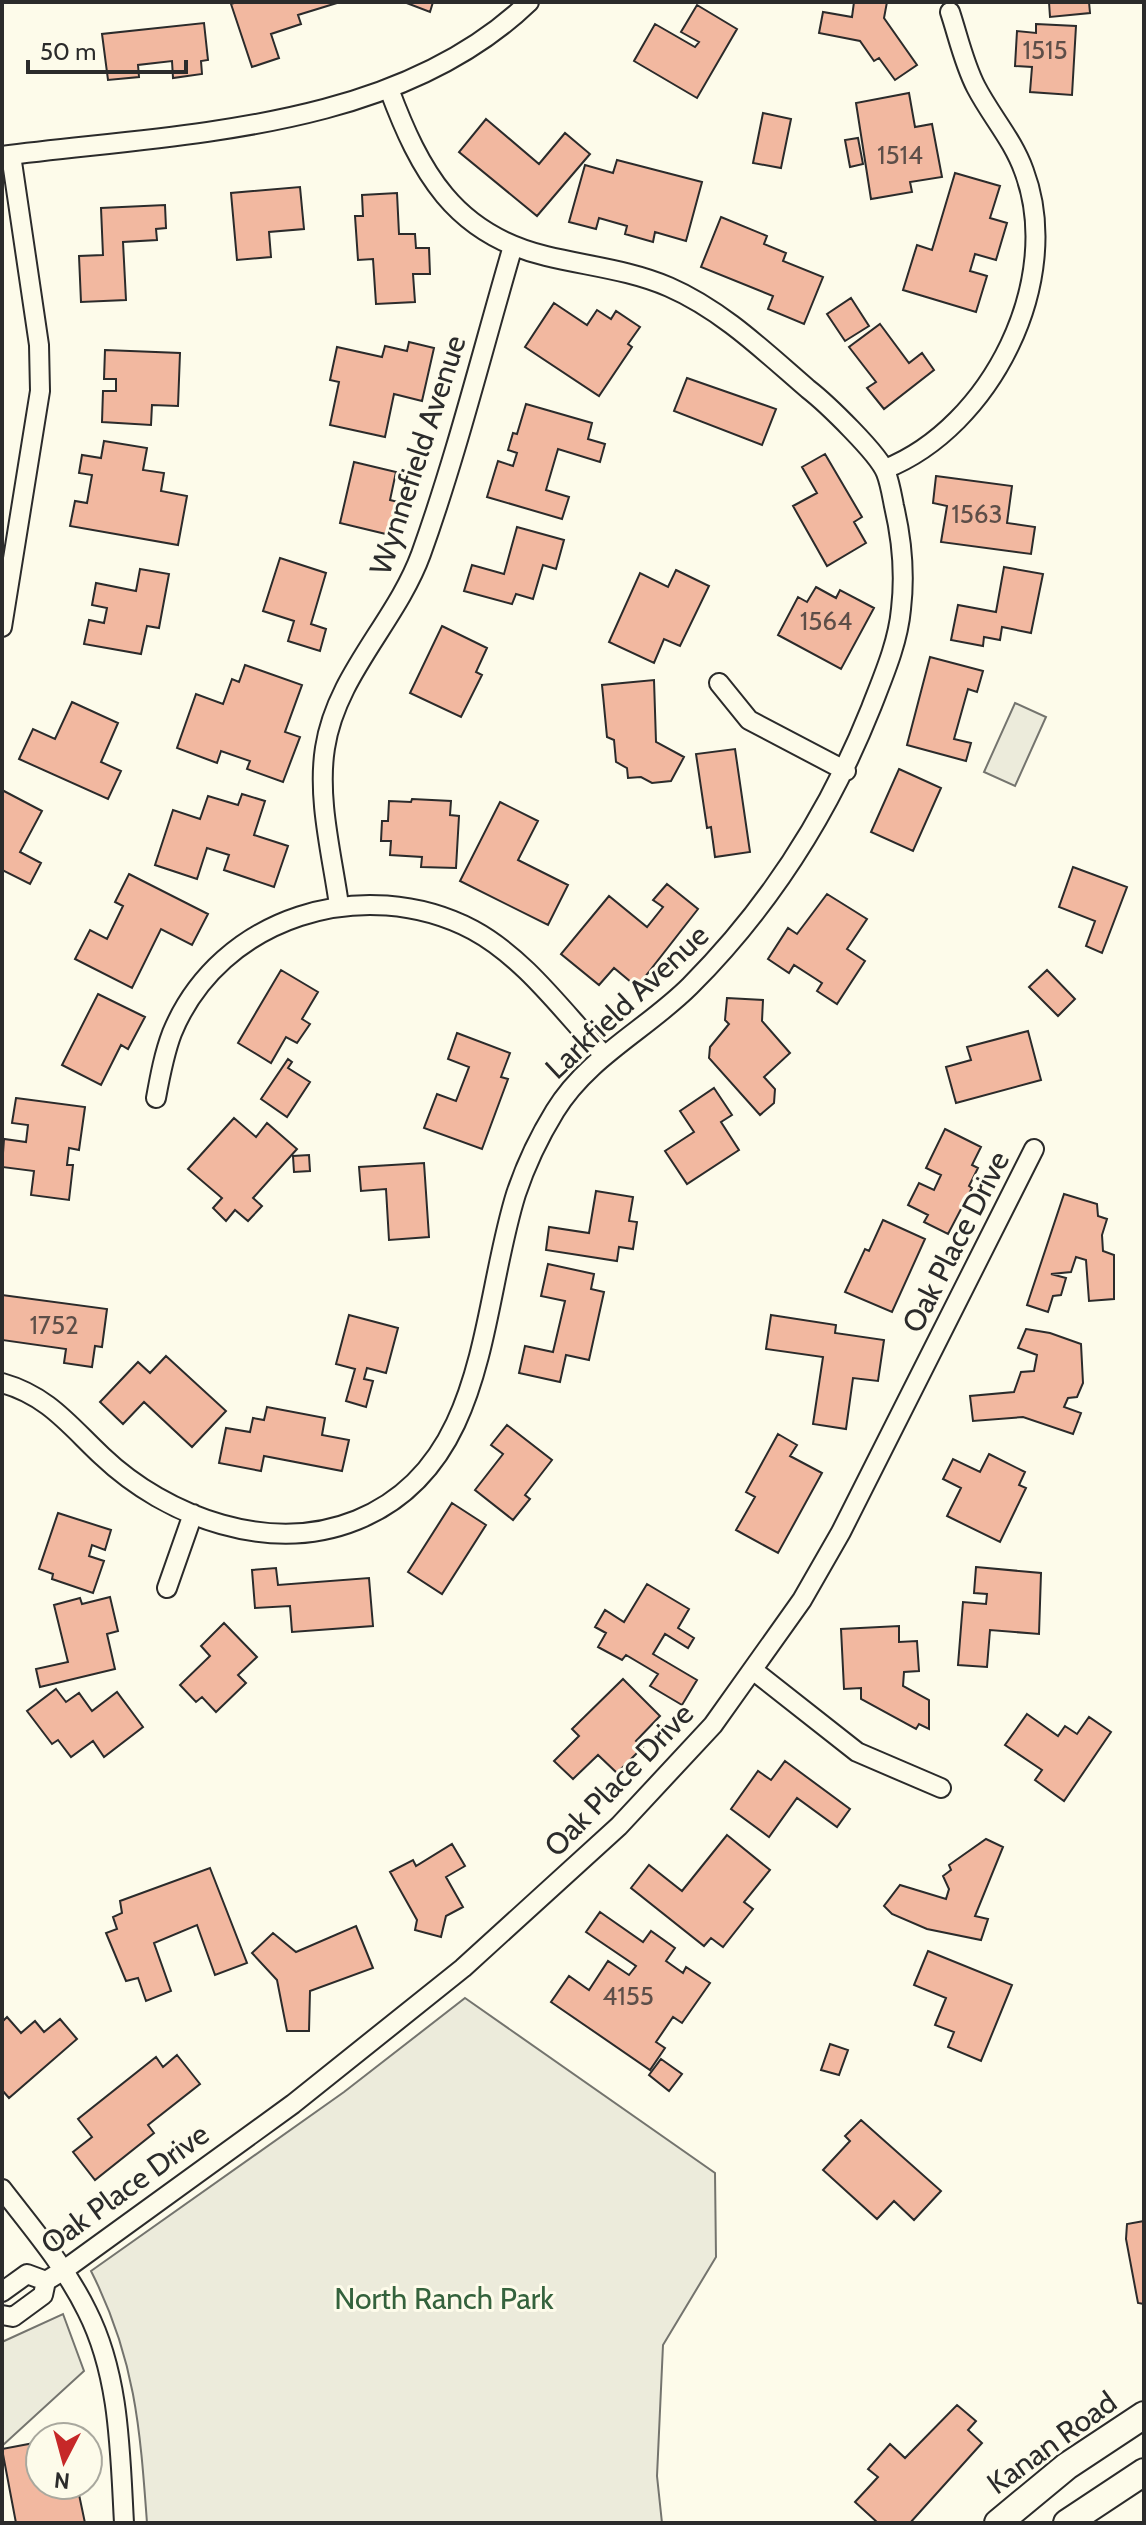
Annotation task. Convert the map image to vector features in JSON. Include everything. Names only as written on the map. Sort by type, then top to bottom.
[{"type":"main road","name":"Kanan Road","points":[[998,2523],[1067,2466],[1144,2415]]},
{"type":"main road","points":[[1067,2523],[1144,2472]]},
{"type":"street","points":[[2,627],[40,391],[39,345],[6,156],[285,119],[343,106],[438,67],[481,40],[529,2]]},
{"type":"street","points":[[885,469],[928,447],[970,406],[1017,328],[1033,266],[1035,221],[1025,173],[1008,137],[975,86],[950,12]]},
{"type":"street","name":"Larkfield Avenue","points":[[2,1383],[44,1400],[132,1481],[193,1514],[265,1533],[323,1531],[380,1509],[428,1470],[450,1439],[466,1404],[515,1199],[528,1159],[558,1105],[604,1055],[684,992],[734,940],[800,853],[846,771],[890,654],[901,609],[901,539],[885,469],[821,399],[701,303],[639,276],[513,246],[469,221],[434,187],[411,148],[389,89]]},
{"type":"street","name":"Wynnefield Avenue","points":[[339,905],[323,785],[324,750],[330,722],[348,681],[397,605],[420,555],[513,246]]},
{"type":"street","points":[[719,683],[749,720],[846,771]]},
{"type":"street","points":[[156,1098],[162,1063],[173,1031],[210,973],[235,950],[267,929],[303,913],[339,905],[373,903],[407,907],[439,915],[473,931],[521,967],[604,1055]]},
{"type":"street","name":"Oak Place Drive","points":[[2,2315],[13,2317],[43,2295],[46,2281],[293,2104],[497,1939],[668,1776],[754,1671],[802,1600],[841,1532],[1034,1149]]},
{"type":"street","points":[[167,1588],[193,1514]]},
{"type":"street","points":[[754,1671],[857,1752],[941,1788]]},
{"type":"street","points":[[2,2189],[64,2270],[89,2313],[117,2409],[124,2523]]},
{"type":"street","name":"Oak Place Drive","points":[[2,2292],[27,2274],[46,2281]]},
{"type":"green space","points":[[1015,703],[1046,717],[1015,786],[984,772]]},
{"type":"green space","name":"North Ranch Park","points":[[465,1998],[715,2173],[716,2257],[663,2345],[657,2476],[662,2523],[147,2523],[133,2394],[117,2334],[91,2271],[344,2092]]},
{"type":"green space","points":[[63,2314],[84,2371],[29,2421],[24,2421],[24,2426],[2,2446],[2,2342]]},
{"type":"building","points":[[404,2],[433,2],[430,12]]},
{"type":"building","points":[[854,2],[887,2],[884,18],[917,65],[895,80],[879,58],[874,61],[860,41],[819,33],[823,12],[852,17]]},
{"type":"building","points":[[1049,2],[1089,2],[1090,13],[1050,17]]},
{"type":"building","points":[[337,3],[298,15],[301,24],[271,34],[279,58],[252,67],[231,4]]},
{"type":"building","points":[[697,5],[737,29],[697,98],[634,61],[655,24],[695,47],[699,42],[681,32]]},
{"type":"building","points":[[204,23],[208,60],[201,61],[202,74],[173,78],[172,61],[138,65],[139,77],[108,80],[102,34]]},
{"type":"building","points":[[1036,24],[1076,26],[1072,95],[1030,92],[1032,67],[1015,66],[1017,31],[1036,33]]},
{"type":"building","points":[[909,93],[915,127],[932,124],[942,177],[910,182],[912,192],[871,199],[856,103]]},
{"type":"building","points":[[763,113],[791,119],[781,168],[753,163]]},
{"type":"building","points":[[486,119],[539,164],[565,133],[590,154],[537,216],[459,152]]},
{"type":"building","points":[[858,138],[863,164],[850,167],[845,140]]},
{"type":"building","points":[[617,160],[702,182],[686,241],[655,232],[653,242],[625,234],[627,226],[599,218],[596,229],[569,222],[585,165],[613,173]]},
{"type":"building","points":[[955,173],[1000,186],[990,218],[1007,223],[996,260],[975,254],[970,271],[987,276],[976,312],[903,290],[917,245],[932,250]]},
{"type":"building","points":[[300,187],[304,229],[269,232],[271,257],[237,260],[231,193]]},
{"type":"building","points":[[397,193],[399,234],[415,234],[416,248],[429,248],[430,274],[413,274],[415,302],[376,304],[373,259],[358,260],[355,216],[363,216],[362,195]]},
{"type":"building","points":[[165,205],[166,228],[156,229],[157,240],[123,242],[126,300],[81,302],[79,256],[103,255],[101,208]]},
{"type":"building","points":[[721,217],[767,236],[764,244],[786,253],[783,261],[823,277],[804,324],[768,309],[773,296],[701,267]]},
{"type":"building","points":[[851,298],[869,326],[845,341],[827,314]]},
{"type":"building","points":[[554,303],[587,325],[597,310],[611,319],[616,311],[640,327],[628,344],[632,347],[599,396],[525,347]]},
{"type":"building","points":[[880,324],[909,363],[922,353],[934,370],[884,409],[867,388],[876,382],[849,347]]},
{"type":"building","points":[[409,342],[434,348],[422,401],[394,394],[385,437],[330,425],[339,382],[330,380],[337,347],[382,357],[385,346],[407,351]]},
{"type":"building","points":[[105,350],[180,353],[178,406],[152,405],[151,425],[102,422],[103,391],[116,391],[116,379],[104,379]]},
{"type":"building","points":[[687,378],[776,409],[762,445],[674,411]]},
{"type":"building","points":[[526,404],[592,423],[588,439],[605,444],[600,462],[558,449],[546,490],[569,497],[562,519],[487,497],[498,461],[513,466],[517,453],[508,450],[513,433],[517,434]]},
{"type":"building","points":[[104,441],[147,448],[143,470],[164,473],[161,491],[187,496],[178,545],[70,526],[75,501],[87,503],[92,475],[79,473],[82,455],[101,458]]},
{"type":"building","points":[[825,454],[862,517],[854,522],[866,543],[827,566],[793,506],[817,493],[802,467]]},
{"type":"building","points":[[354,462],[396,472],[390,500],[398,502],[390,535],[340,523]]},
{"type":"building","points":[[936,476],[1012,486],[1007,523],[1035,527],[1031,554],[941,542],[947,506],[933,503]]},
{"type":"building","points":[[517,527],[564,540],[556,569],[543,565],[533,599],[516,594],[512,604],[464,591],[472,565],[504,574]]},
{"type":"building","points":[[280,558],[326,573],[311,624],[326,629],[320,651],[288,641],[294,621],[263,611]]},
{"type":"building","points":[[1004,567],[1043,574],[1031,633],[1002,627],[1000,640],[984,637],[983,646],[951,640],[958,605],[996,612]]},
{"type":"building","points":[[140,569],[169,574],[159,628],[147,626],[141,654],[84,644],[89,620],[104,623],[107,608],[92,605],[96,583],[136,591]]},
{"type":"building","points":[[676,570],[709,586],[680,646],[664,639],[654,663],[609,642],[640,573],[668,587]]},
{"type":"building","points":[[816,587],[836,598],[840,590],[874,608],[841,669],[778,635],[798,597],[807,602]]},
{"type":"building","points":[[442,626],[487,648],[476,672],[482,675],[461,717],[410,693]]},
{"type":"building","points":[[930,657],[983,671],[977,692],[968,689],[954,739],[971,743],[966,761],[907,745]]},
{"type":"building","points":[[245,665],[302,685],[285,732],[300,737],[283,782],[247,769],[250,761],[221,751],[217,763],[177,748],[196,694],[223,704],[232,679],[239,682]]},
{"type":"building","points":[[654,680],[656,742],[684,757],[671,781],[652,783],[641,777],[628,778],[627,768],[616,762],[614,740],[607,737],[602,685]]},
{"type":"building","points":[[72,702],[118,723],[101,762],[121,771],[108,799],[19,759],[33,729],[55,739]]},
{"type":"building","points":[[735,749],[750,852],[715,857],[711,827],[707,828],[696,754]]},
{"type":"building","points":[[899,769],[941,788],[913,851],[871,832]]},
{"type":"building","points":[[2,790],[42,811],[20,852],[41,863],[30,884],[2,870]]},
{"type":"building","points":[[242,794],[265,801],[254,835],[288,846],[274,887],[224,870],[229,855],[207,848],[197,879],[155,865],[173,810],[200,819],[208,796],[238,805]]},
{"type":"building","points":[[412,799],[451,801],[450,815],[459,816],[456,868],[421,867],[422,857],[390,855],[391,841],[381,841],[382,821],[388,821],[389,801],[411,802]]},
{"type":"building","points":[[500,802],[538,821],[518,860],[568,885],[548,925],[460,881]]},
{"type":"building","points":[[1073,867],[1127,887],[1102,953],[1086,946],[1095,921],[1059,907]]},
{"type":"building","points":[[129,874],[208,914],[192,945],[161,929],[132,988],[75,959],[90,930],[107,939],[123,906],[115,902]]},
{"type":"building","points":[[667,884],[698,909],[637,987],[614,968],[599,985],[561,954],[609,896],[647,927],[663,907],[653,900]]},
{"type":"building","points":[[827,894],[867,919],[847,949],[865,961],[837,1004],[817,991],[822,983],[794,965],[789,973],[768,959],[788,928],[797,934]]},
{"type":"building","points":[[281,970],[318,992],[302,1019],[310,1024],[297,1043],[286,1037],[271,1063],[238,1043]]},
{"type":"building","points":[[1047,970],[1075,999],[1058,1016],[1029,987]]},
{"type":"building","points":[[98,994],[145,1017],[128,1049],[121,1045],[101,1085],[62,1065]]},
{"type":"building","points":[[727,998],[763,1000],[762,1021],[790,1053],[764,1077],[775,1089],[774,1103],[760,1115],[709,1058],[710,1047],[729,1024],[725,1020]]},
{"type":"building","points":[[1028,1031],[1041,1080],[956,1103],[946,1067],[971,1060],[967,1047]]},
{"type":"building","points":[[457,1033],[510,1053],[501,1077],[508,1079],[482,1149],[424,1128],[437,1094],[456,1101],[469,1067],[448,1059]]},
{"type":"building","points":[[288,1059],[292,1062],[288,1068],[310,1082],[287,1117],[261,1099]]},
{"type":"building","points":[[714,1088],[732,1115],[721,1122],[739,1150],[687,1184],[665,1151],[694,1132],[680,1111]]},
{"type":"building","points":[[16,1098],[85,1107],[79,1150],[69,1148],[67,1165],[73,1165],[69,1200],[31,1195],[34,1171],[2,1167],[4,1139],[26,1142],[28,1125],[12,1123]]},
{"type":"building","points":[[234,1118],[256,1137],[267,1123],[297,1149],[253,1198],[262,1206],[248,1221],[235,1210],[226,1221],[213,1208],[222,1198],[188,1169]]},
{"type":"building","points":[[945,1129],[981,1147],[972,1165],[978,1168],[969,1186],[972,1188],[948,1234],[924,1222],[928,1215],[908,1205],[919,1183],[934,1190],[941,1175],[926,1168]]},
{"type":"building","points":[[309,1155],[310,1171],[294,1172],[293,1156]]},
{"type":"building","points":[[424,1163],[429,1237],[389,1240],[386,1189],[361,1191],[359,1167]]},
{"type":"building","points":[[596,1191],[633,1197],[629,1221],[637,1222],[633,1249],[619,1247],[617,1261],[546,1250],[549,1227],[589,1233]]},
{"type":"building","points":[[1064,1194],[1097,1204],[1098,1216],[1107,1219],[1102,1235],[1103,1251],[1114,1255],[1114,1299],[1089,1301],[1086,1260],[1076,1257],[1071,1272],[1051,1274],[1066,1278],[1061,1295],[1053,1296],[1048,1312],[1027,1305]]},
{"type":"building","points":[[883,1220],[925,1239],[892,1312],[845,1292]]},
{"type":"building","points":[[548,1264],[594,1274],[591,1289],[604,1292],[589,1360],[566,1355],[560,1382],[519,1373],[525,1346],[553,1352],[565,1301],[541,1296]]},
{"type":"building","points":[[2,1295],[107,1309],[102,1347],[95,1346],[92,1367],[64,1363],[66,1349],[2,1340]]},
{"type":"building","points":[[349,1315],[398,1328],[386,1373],[367,1368],[364,1379],[373,1381],[366,1407],[346,1401],[355,1369],[336,1364]]},
{"type":"building","points":[[771,1315],[836,1325],[835,1333],[884,1340],[878,1381],[853,1378],[846,1429],[813,1424],[823,1357],[766,1349]]},
{"type":"building","points":[[1026,1329],[1050,1333],[1081,1344],[1083,1383],[1077,1397],[1068,1398],[1064,1407],[1081,1413],[1073,1434],[1023,1417],[973,1421],[970,1396],[1014,1392],[1021,1372],[1034,1371],[1037,1355],[1018,1348]]},
{"type":"building","points":[[166,1356],[226,1411],[192,1447],[144,1402],[123,1424],[100,1402],[138,1362],[150,1373]]},
{"type":"building","points":[[267,1407],[325,1418],[322,1435],[349,1440],[342,1471],[264,1456],[261,1471],[219,1463],[226,1428],[250,1432],[253,1418],[264,1420]]},
{"type":"building","points":[[507,1425],[552,1460],[525,1495],[530,1499],[513,1520],[475,1490],[503,1454],[491,1445]]},
{"type":"building","points":[[778,1434],[797,1445],[790,1456],[822,1473],[778,1553],[736,1530],[755,1497],[746,1492]]},
{"type":"building","points":[[989,1454],[1025,1472],[1019,1485],[1026,1488],[1000,1542],[947,1516],[961,1488],[943,1479],[953,1459],[980,1472]]},
{"type":"building","points":[[452,1503],[486,1525],[442,1594],[408,1572]]},
{"type":"building","points":[[58,1513],[111,1530],[105,1550],[92,1545],[89,1556],[104,1561],[93,1593],[52,1579],[53,1574],[39,1569]]},
{"type":"building","points":[[976,1567],[1041,1573],[1039,1634],[990,1630],[987,1667],[958,1665],[963,1602],[986,1604],[987,1594],[974,1593]]},
{"type":"building","points":[[276,1568],[278,1585],[369,1578],[373,1626],[292,1632],[290,1606],[255,1608],[252,1570]]},
{"type":"building","points":[[647,1584],[689,1609],[678,1628],[694,1638],[688,1648],[665,1634],[653,1654],[697,1680],[682,1705],[650,1686],[658,1674],[626,1655],[622,1660],[598,1647],[606,1633],[595,1627],[605,1610],[624,1622]]},
{"type":"building","points":[[110,1597],[118,1631],[107,1634],[115,1669],[40,1687],[36,1669],[68,1662],[54,1605],[80,1598],[82,1604]]},
{"type":"building","points":[[224,1623],[257,1657],[238,1675],[246,1683],[216,1712],[202,1697],[196,1702],[180,1685],[210,1656],[201,1646]]},
{"type":"building","points":[[899,1626],[899,1642],[917,1641],[919,1671],[904,1672],[903,1686],[929,1700],[929,1729],[919,1724],[916,1729],[861,1699],[861,1688],[844,1689],[841,1629]]},
{"type":"building","points":[[623,1679],[660,1716],[636,1741],[643,1747],[617,1773],[598,1755],[573,1779],[554,1761],[579,1736],[572,1729]]},
{"type":"building","points":[[56,1689],[66,1702],[79,1693],[92,1711],[117,1692],[143,1727],[104,1757],[93,1741],[71,1757],[58,1740],[52,1744],[27,1711]]},
{"type":"building","points":[[1027,1714],[1058,1736],[1065,1726],[1077,1734],[1089,1717],[1111,1732],[1064,1801],[1035,1780],[1042,1770],[1005,1745]]},
{"type":"building","points":[[785,1761],[850,1809],[837,1827],[797,1798],[769,1837],[731,1809],[758,1771],[771,1780]]},
{"type":"building","points":[[727,1835],[770,1870],[744,1902],[753,1909],[723,1947],[711,1938],[704,1946],[631,1888],[649,1865],[682,1891]]},
{"type":"building","points":[[986,1839],[1003,1847],[975,1916],[988,1919],[981,1940],[927,1929],[892,1914],[884,1906],[900,1885],[946,1899],[949,1889],[943,1876],[951,1870],[949,1865]]},
{"type":"building","points":[[452,1844],[465,1866],[446,1877],[463,1907],[446,1916],[441,1937],[415,1930],[417,1920],[390,1872],[413,1860],[416,1866]]},
{"type":"building","points":[[210,1868],[247,1963],[215,1975],[197,1925],[154,1943],[171,1991],[146,2001],[138,1978],[126,1981],[106,1933],[117,1929],[113,1917],[122,1913],[120,1901]]},
{"type":"building","points":[[600,1912],[643,1942],[651,1931],[675,1948],[666,1961],[683,1973],[686,1967],[710,1983],[682,2023],[673,2017],[656,2042],[665,2048],[650,2070],[551,2002],[569,1976],[589,1990],[608,1961],[629,1975],[636,1966],[586,1932]]},
{"type":"building","points":[[356,1926],[373,1968],[310,1991],[309,2031],[287,2031],[277,1980],[252,1953],[273,1933],[296,1952]]},
{"type":"building","points":[[928,1951],[1012,1985],[981,2061],[948,2047],[954,2032],[935,2025],[946,1998],[914,1985]]},
{"type":"building","points":[[7,2017],[21,2033],[35,2021],[44,2032],[60,2019],[77,2039],[9,2098],[2,2090],[2,2022]]},
{"type":"building","points":[[830,2044],[848,2050],[839,2075],[821,2070]]},
{"type":"building","points":[[177,2055],[200,2084],[148,2125],[154,2133],[95,2180],[73,2152],[92,2137],[78,2119],[156,2057],[163,2067]]},
{"type":"building","points":[[661,2059],[682,2074],[669,2091],[649,2075]]},
{"type":"building","points":[[861,2120],[941,2191],[914,2220],[894,2201],[877,2219],[823,2170],[850,2141],[845,2136]]},
{"type":"building","points":[[1144,2221],[1144,2304],[1138,2303],[1126,2239],[1127,2224]]},
{"type":"building","points":[[957,2405],[976,2421],[968,2430],[982,2443],[910,2523],[878,2523],[855,2502],[878,2477],[868,2469],[890,2444],[905,2458]]},
{"type":"building","points":[[24,2445],[24,2501],[80,2501],[85,2523],[16,2523],[2,2449]]}]
